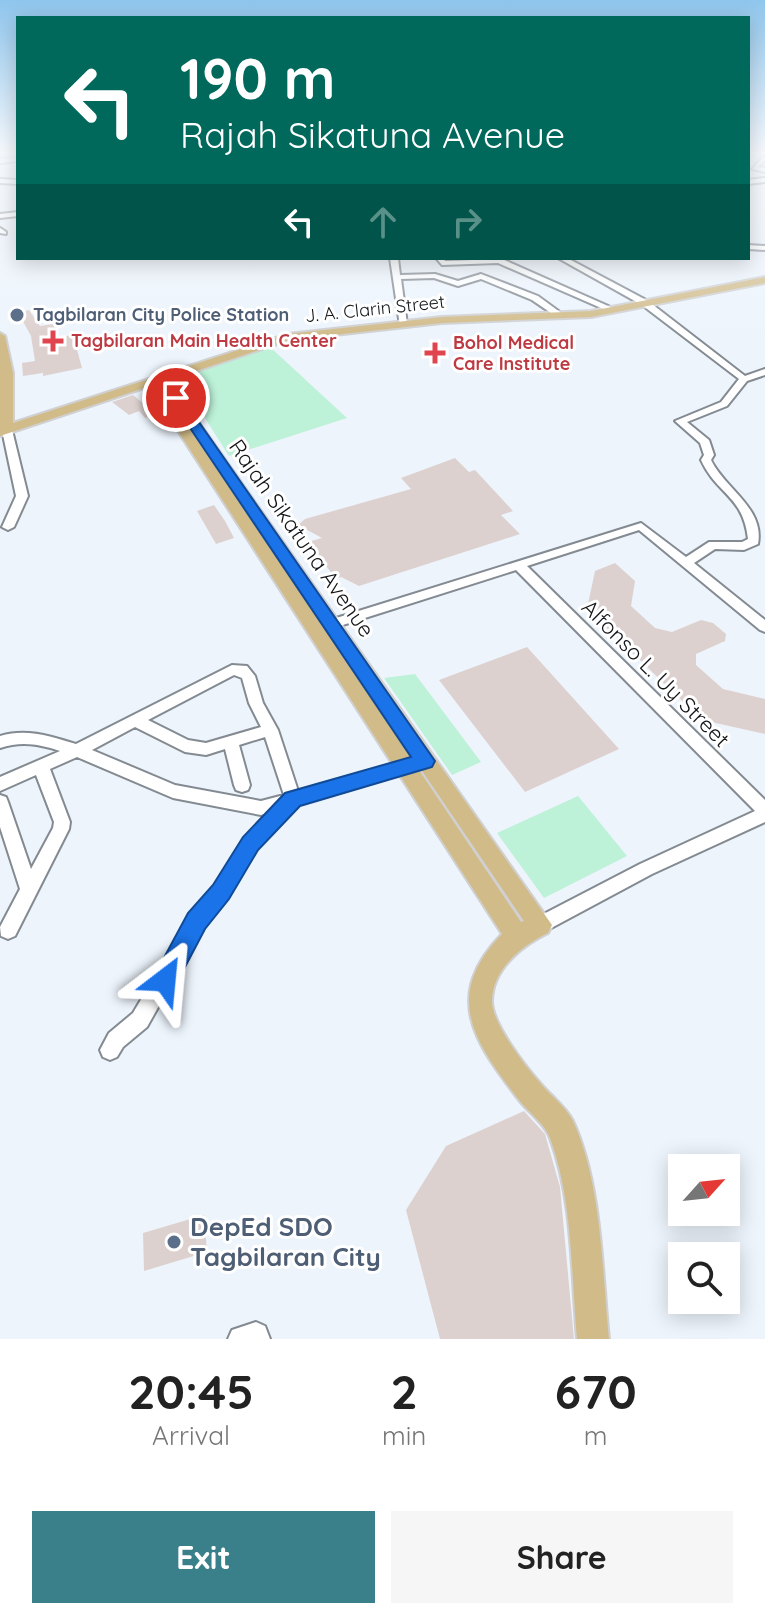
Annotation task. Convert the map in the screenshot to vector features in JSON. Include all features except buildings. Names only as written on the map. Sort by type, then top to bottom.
[{"type":"main road","name":"J. A. Clarin Street","points":[[3,431],[277,339],[403,324],[611,309],[765,280]]},
{"type":"main road","points":[[0,336],[6,413],[3,431]]},
{"type":"main road","points":[[176,398],[178,392],[174,382],[179,371]]},
{"type":"main road","points":[[156,379],[529,930],[492,962],[479,1000],[486,1026],[500,1050],[529,1091],[561,1127],[578,1188],[593,1339]]},
{"type":"main road","name":"Rajah Sikatuna Avenue","points":[[156,379],[176,398],[210,458]]},
{"type":"main road","points":[[6,413],[42,419]]},
{"type":"street","points":[[394,260],[403,324]]},
{"type":"street","points":[[441,260],[442,263],[498,260],[611,309]]},
{"type":"street","points":[[566,260],[645,303],[744,379]]},
{"type":"street","points":[[451,263],[535,298],[560,315]]},
{"type":"street","points":[[397,277],[435,276],[458,284],[481,276]]},
{"type":"street","points":[[686,562],[713,545],[744,546],[754,541],[745,502],[714,477],[706,460],[709,455],[705,442],[680,421],[724,404],[744,379],[765,372]]},
{"type":"street","points":[[3,431],[22,496],[8,527]]},
{"type":"street","points":[[329,635],[518,564],[641,526],[765,627]]},
{"type":"street","name":"Alfonso L. Uy Street","points":[[518,564],[765,813]]},
{"type":"street","points":[[0,784],[77,750],[237,669],[248,676],[293,799]]},
{"type":"street","points":[[134,719],[185,746],[206,749],[270,730]]},
{"type":"street","points":[[0,742],[24,737],[77,750],[173,791],[261,808],[415,765]]},
{"type":"street","points":[[231,742],[242,785]]},
{"type":"street","points":[[8,918],[29,889],[61,829],[62,822],[41,766]]},
{"type":"street","points":[[110,1050],[116,1040],[140,1020],[197,921],[221,892],[251,843],[293,799]]},
{"type":"street","points":[[0,802],[29,889]]},
{"type":"street","points":[[529,930],[646,869],[765,813]]},
{"type":"street","points":[[241,1339],[256,1335],[257,1339]]},
{"type":"green space","points":[[270,347],[347,418],[229,456],[181,380]]},
{"type":"green space","points":[[415,674],[481,762],[452,775],[384,678]]},
{"type":"green space","points":[[578,796],[627,856],[544,898],[497,833]]},
{"type":"place","name":"Tagbilaran City Police Station","points":[[17,315]]},
{"type":"place","name":"Tagbilaran Main Health Center","points":[[53,341]]},
{"type":"place","name":"Bohol Medical Care Institute","points":[[435,353]]},
{"type":"place","name":"DepEd SDO Tagbilaran City","points":[[174,1242]]},
{"type":"route","points":[[165,980],[197,921],[221,892],[251,843],[293,799],[425,761],[176,398]]}]
